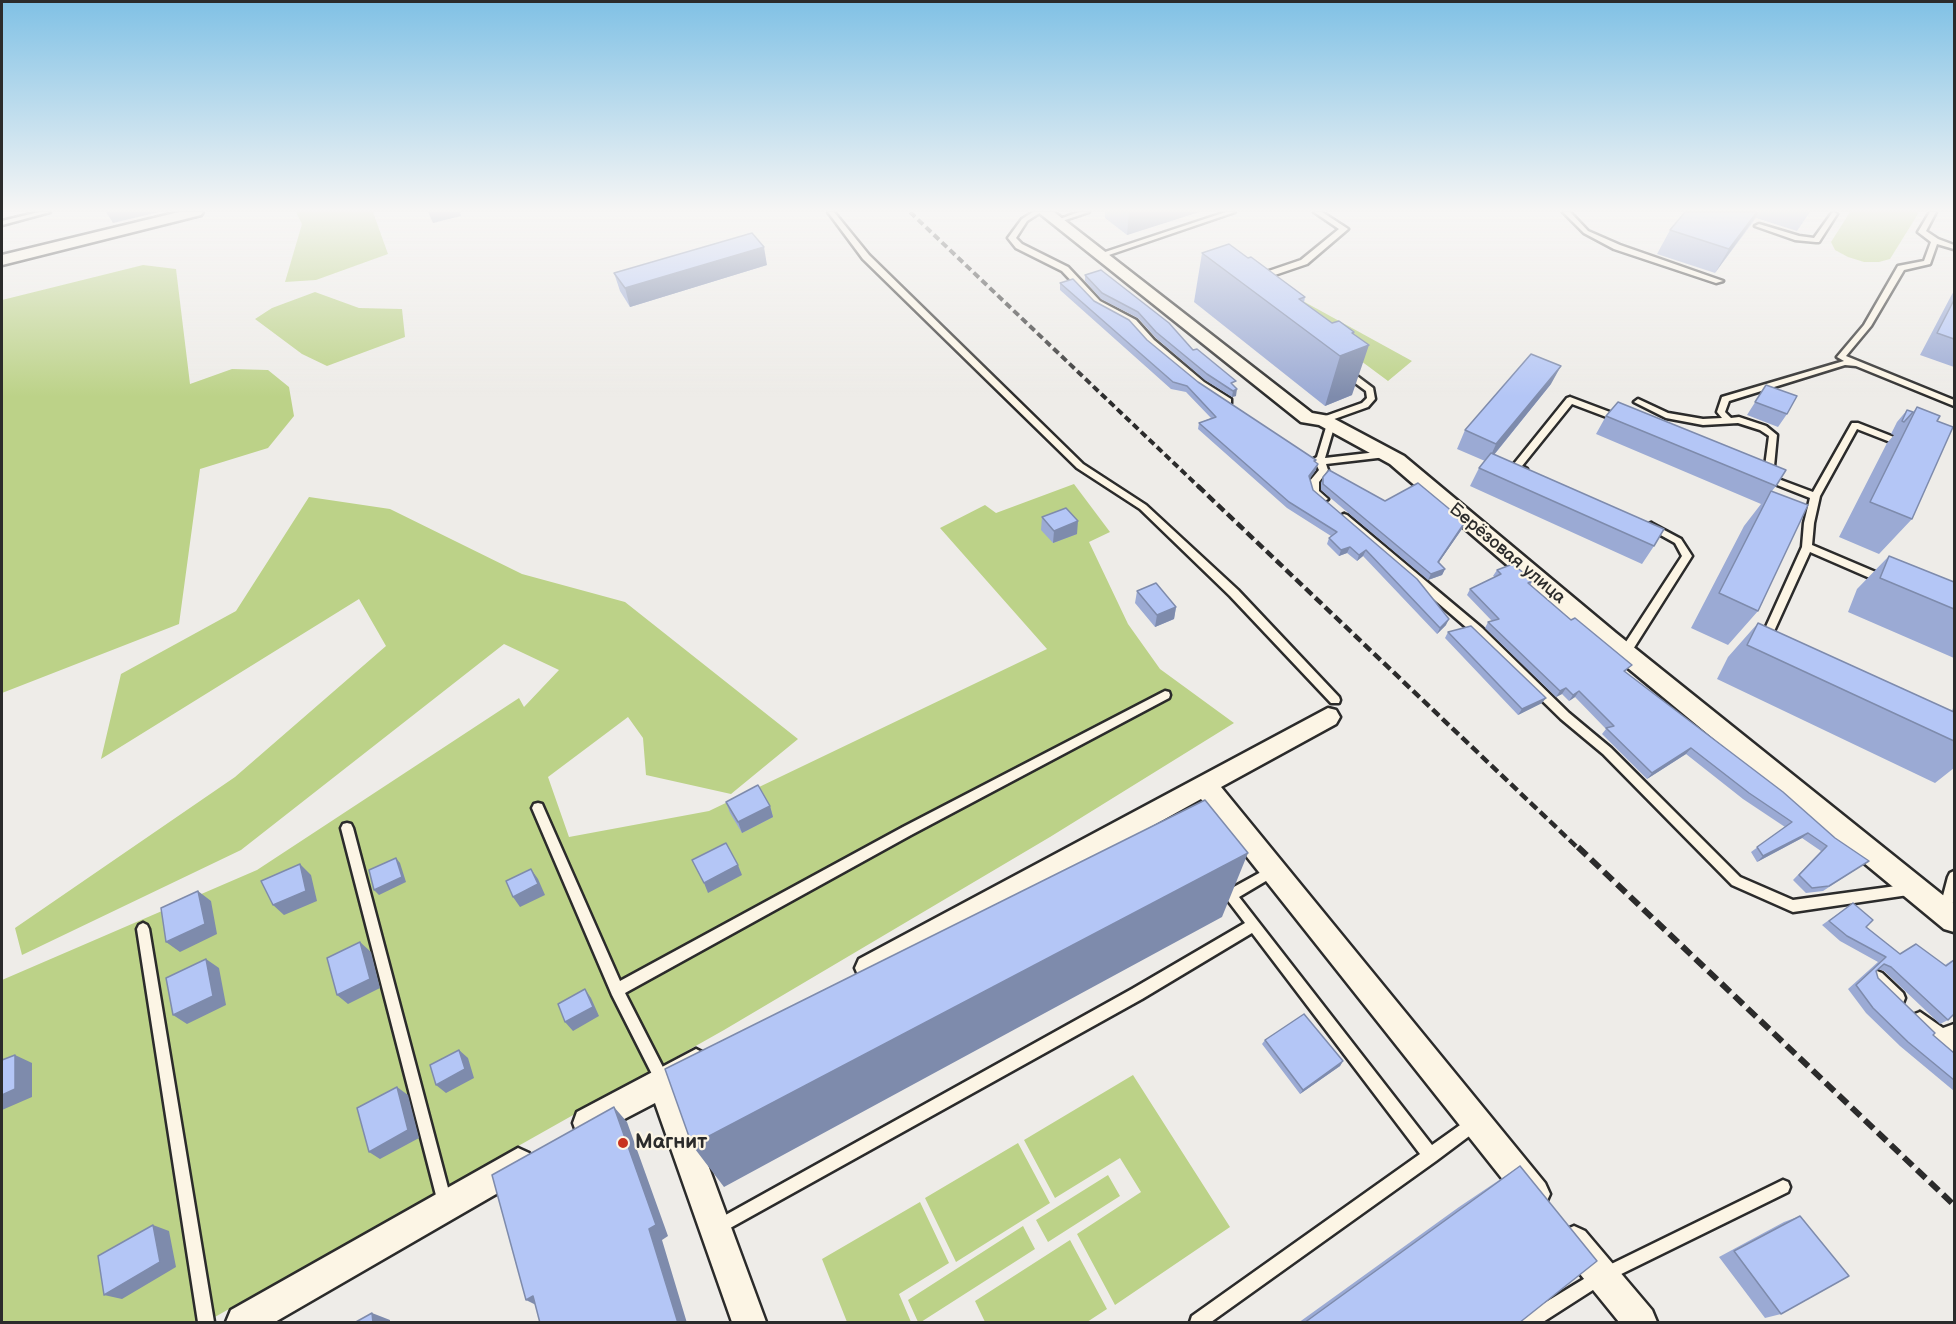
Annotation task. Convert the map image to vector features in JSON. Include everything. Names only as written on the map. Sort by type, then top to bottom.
[{"type":"street","name":"Берёзовая улица","points":[[1124,274],[1307,418],[1327,422],[1396,460],[1608,639],[1626,651],[1950,916]]},
{"type":"street","points":[[850,979],[1166,812],[1205,785],[1332,708]]},
{"type":"street","points":[[1205,785],[1272,871],[1640,1323]]},
{"type":"street","points":[[571,1134],[715,1053]]},
{"type":"street","points":[[663,1082],[749,1323]]},
{"type":"street","points":[[243,1323],[540,1152]]},
{"type":"lane","points":[[883,274],[1080,466],[1143,507],[1234,594],[1332,708]]},
{"type":"lane","points":[[1069,274],[1096,303],[1133,322],[1151,342],[1201,384],[1231,404]]},
{"type":"lane","points":[[1254,279],[1269,274]]},
{"type":"lane","points":[[1697,274],[1719,281]]},
{"type":"lane","points":[[1898,274],[1867,326],[1841,357],[1954,403]]},
{"type":"lane","points":[[1729,421],[1721,412],[1725,399],[1845,363],[1860,365]]},
{"type":"lane","points":[[1315,459],[1327,422],[1365,405],[1371,399],[1370,390],[1343,369]]},
{"type":"lane","points":[[1537,476],[1516,467],[1570,400],[1629,423]]},
{"type":"lane","points":[[1638,402],[1666,415],[1703,422],[1739,420],[1763,428],[1773,435],[1769,478]]},
{"type":"lane","points":[[1761,649],[1807,547],[1815,496],[1855,424],[1906,445]]},
{"type":"lane","points":[[1315,459],[1386,454]]},
{"type":"lane","points":[[1315,459],[1324,470],[1314,482],[1315,492],[1478,631],[1565,716],[1607,752],[1736,881],[1793,906],[1917,889]]},
{"type":"lane","points":[[1759,474],[1815,496]]},
{"type":"lane","points":[[1626,651],[1687,556],[1678,541],[1666,532],[1644,523]]},
{"type":"lane","points":[[1807,547],[1891,583]]},
{"type":"lane","points":[[618,990],[907,831],[1165,695]]},
{"type":"lane","points":[[538,808],[618,990],[663,1082]]},
{"type":"lane","points":[[346,828],[446,1206]]},
{"type":"lane","points":[[1232,896],[1272,871]]},
{"type":"lane","points":[[1950,916],[1954,877]]},
{"type":"lane","points":[[1218,878],[1431,1156]]},
{"type":"lane","points":[[716,1228],[1137,994],[1254,926]]},
{"type":"lane","points":[[143,928],[206,1323]]},
{"type":"lane","points":[[1877,977],[1923,1023],[1954,1046]]},
{"type":"lane","points":[[1941,1036],[1954,1030]]},
{"type":"lane","points":[[1198,1323],[1476,1123]]},
{"type":"lane","points":[[1538,1320],[1602,1276],[1782,1187]]},
{"type":"green space","points":[[108,274],[177,274],[190,384],[232,369],[268,370],[289,387],[294,416],[268,448],[200,469],[179,624],[2,693],[2,300]]},
{"type":"green space","points":[[287,274],[333,274],[316,280],[285,282]]},
{"type":"green space","points":[[1264,289],[1301,300],[1412,361],[1388,381]]},
{"type":"green space","points":[[315,292],[359,308],[402,309],[405,337],[327,366],[302,354],[255,319],[272,308]]},
{"type":"green space","points":[[1074,484],[1110,532],[1089,542],[1128,624],[1160,669],[1234,723],[1050,837],[724,1030],[206,1322],[2,1322],[2,980],[257,870],[519,698],[524,707],[559,670],[504,644],[241,850],[22,955],[15,928],[235,777],[386,646],[359,599],[101,759],[121,674],[236,611],[309,497],[390,509],[522,574],[625,602],[798,739],[731,794],[646,775],[643,738],[628,717],[548,777],[569,837],[709,811],[1047,649],[940,528],[985,505],[996,513]]},
{"type":"green space","points":[[1133,1075],[1230,1227],[1115,1305],[1077,1234],[1141,1192],[1120,1158],[1055,1198],[1024,1140]]},
{"type":"green space","points":[[1018,1143],[1050,1203],[956,1262],[925,1198]]},
{"type":"green space","points":[[1108,1175],[1120,1196],[1048,1242],[1036,1220]]},
{"type":"green space","points":[[920,1202],[949,1263],[899,1294],[911,1322],[847,1322],[822,1259]]},
{"type":"green space","points":[[1023,1226],[1035,1249],[918,1322],[908,1300]]},
{"type":"green space","points":[[1070,1240],[1107,1309],[1087,1322],[985,1322],[975,1301]]},
{"type":"building","points":[[615,274],[673,274],[625,288]]},
{"type":"building","points":[[1106,274],[1169,323],[1193,350],[1197,349],[1236,381],[1231,383],[1237,389],[1233,391],[1207,374],[1156,332],[1138,312],[1102,293],[1085,275]]},
{"type":"building","points":[[1230,274],[1274,274],[1305,297],[1299,299],[1332,323],[1339,321],[1369,345],[1340,356]]},
{"type":"building","points":[[1073,279],[1094,301],[1129,320],[1147,340],[1198,382],[1316,460],[1314,461],[1318,464],[1309,476],[1313,490],[1417,579],[1449,619],[1440,628],[1366,550],[1359,555],[1350,547],[1341,550],[1329,538],[1337,532],[1289,502],[1199,423],[1216,417],[1187,386],[1173,382],[1060,283]]},
{"type":"building","points":[[1954,300],[1954,339],[1937,333]]},
{"type":"building","points":[[1531,354],[1561,366],[1496,444],[1465,430]]},
{"type":"building","points":[[1766,385],[1797,396],[1787,414],[1755,402]]},
{"type":"building","points":[[1618,402],[1786,470],[1776,486],[1606,416]]},
{"type":"building","points":[[1917,407],[1940,416],[1937,421],[1953,427],[1912,519],[1870,502]]},
{"type":"building","points":[[1907,410],[1913,412],[1904,422],[1902,421]]},
{"type":"building","points":[[1491,453],[1664,529],[1654,546],[1479,468]]},
{"type":"building","points":[[1329,470],[1385,501],[1418,483],[1465,522],[1438,562],[1445,569],[1431,574],[1323,484],[1323,477]]},
{"type":"building","points":[[1771,491],[1808,505],[1758,611],[1719,593]]},
{"type":"building","points":[[1066,508],[1078,521],[1054,531],[1042,517]]},
{"type":"building","points":[[1889,556],[1954,582],[1954,609],[1880,578]]},
{"type":"building","points":[[1513,564],[1533,581],[1528,583],[1571,620],[1575,618],[1632,665],[1624,671],[1783,792],[1835,838],[1869,861],[1829,886],[1812,888],[1799,875],[1827,846],[1808,833],[1763,856],[1757,847],[1792,822],[1749,793],[1691,748],[1652,773],[1606,728],[1614,726],[1579,691],[1573,695],[1566,688],[1560,691],[1488,622],[1499,619],[1470,589],[1501,574],[1497,570]]},
{"type":"building","points":[[1156,583],[1176,607],[1157,615],[1137,591]]},
{"type":"building","points":[[1758,623],[1954,712],[1954,741],[1747,645]]},
{"type":"building","points":[[1471,626],[1546,698],[1522,709],[1448,632]]},
{"type":"building","points":[[758,785],[770,806],[738,822],[726,802]]},
{"type":"building","points":[[1205,800],[1248,853],[692,1145],[665,1069]]},
{"type":"building","points":[[726,843],[738,865],[704,883],[692,860]]},
{"type":"building","points":[[396,858],[402,877],[374,890],[369,870]]},
{"type":"building","points":[[300,864],[306,891],[273,905],[261,881]]},
{"type":"building","points":[[531,869],[538,884],[513,897],[506,881]]},
{"type":"building","points":[[198,891],[205,924],[166,942],[161,908]]},
{"type":"building","points":[[1853,903],[1873,920],[1866,927],[1900,954],[1916,944],[1946,966],[1954,960],[1954,1014],[1948,1020],[1891,967],[1884,964],[1876,971],[1878,978],[1935,1033],[1933,1035],[1954,1053],[1954,1080],[1908,1042],[1873,1008],[1856,985],[1886,957],[1847,936],[1829,921]]},
{"type":"building","points":[[360,942],[370,979],[337,995],[327,958]]},
{"type":"building","points":[[206,959],[213,996],[173,1015],[166,978]]},
{"type":"building","points":[[585,989],[593,1007],[565,1022],[558,1004]]},
{"type":"building","points":[[1304,1014],[1343,1061],[1303,1090],[1265,1040]]},
{"type":"building","points":[[459,1050],[465,1069],[436,1085],[430,1065]]},
{"type":"building","points":[[15,1055],[15,1089],[2,1095],[2,1060]]},
{"type":"building","points":[[397,1087],[408,1130],[369,1152],[357,1108]]},
{"type":"building","points":[[614,1107],[656,1225],[649,1229],[678,1323],[540,1323],[533,1296],[526,1300],[492,1175]]},
{"type":"building","points":[[1520,1166],[1597,1261],[1519,1323],[1304,1323]]},
{"type":"building","points":[[1800,1216],[1849,1276],[1781,1314],[1734,1251]]},
{"type":"building","points":[[153,1225],[160,1262],[104,1295],[98,1256]]},
{"type":"building","points":[[372,1313],[373,1323],[354,1323]]},
{"type":"railway","points":[[975,274],[1199,487]]},
{"type":"railway","points":[[1198,486],[1579,849]]},
{"type":"railway","points":[[1578,847],[1954,1205]]},
{"type":"place","name":"Магнит","points":[[623,1143]]}]
